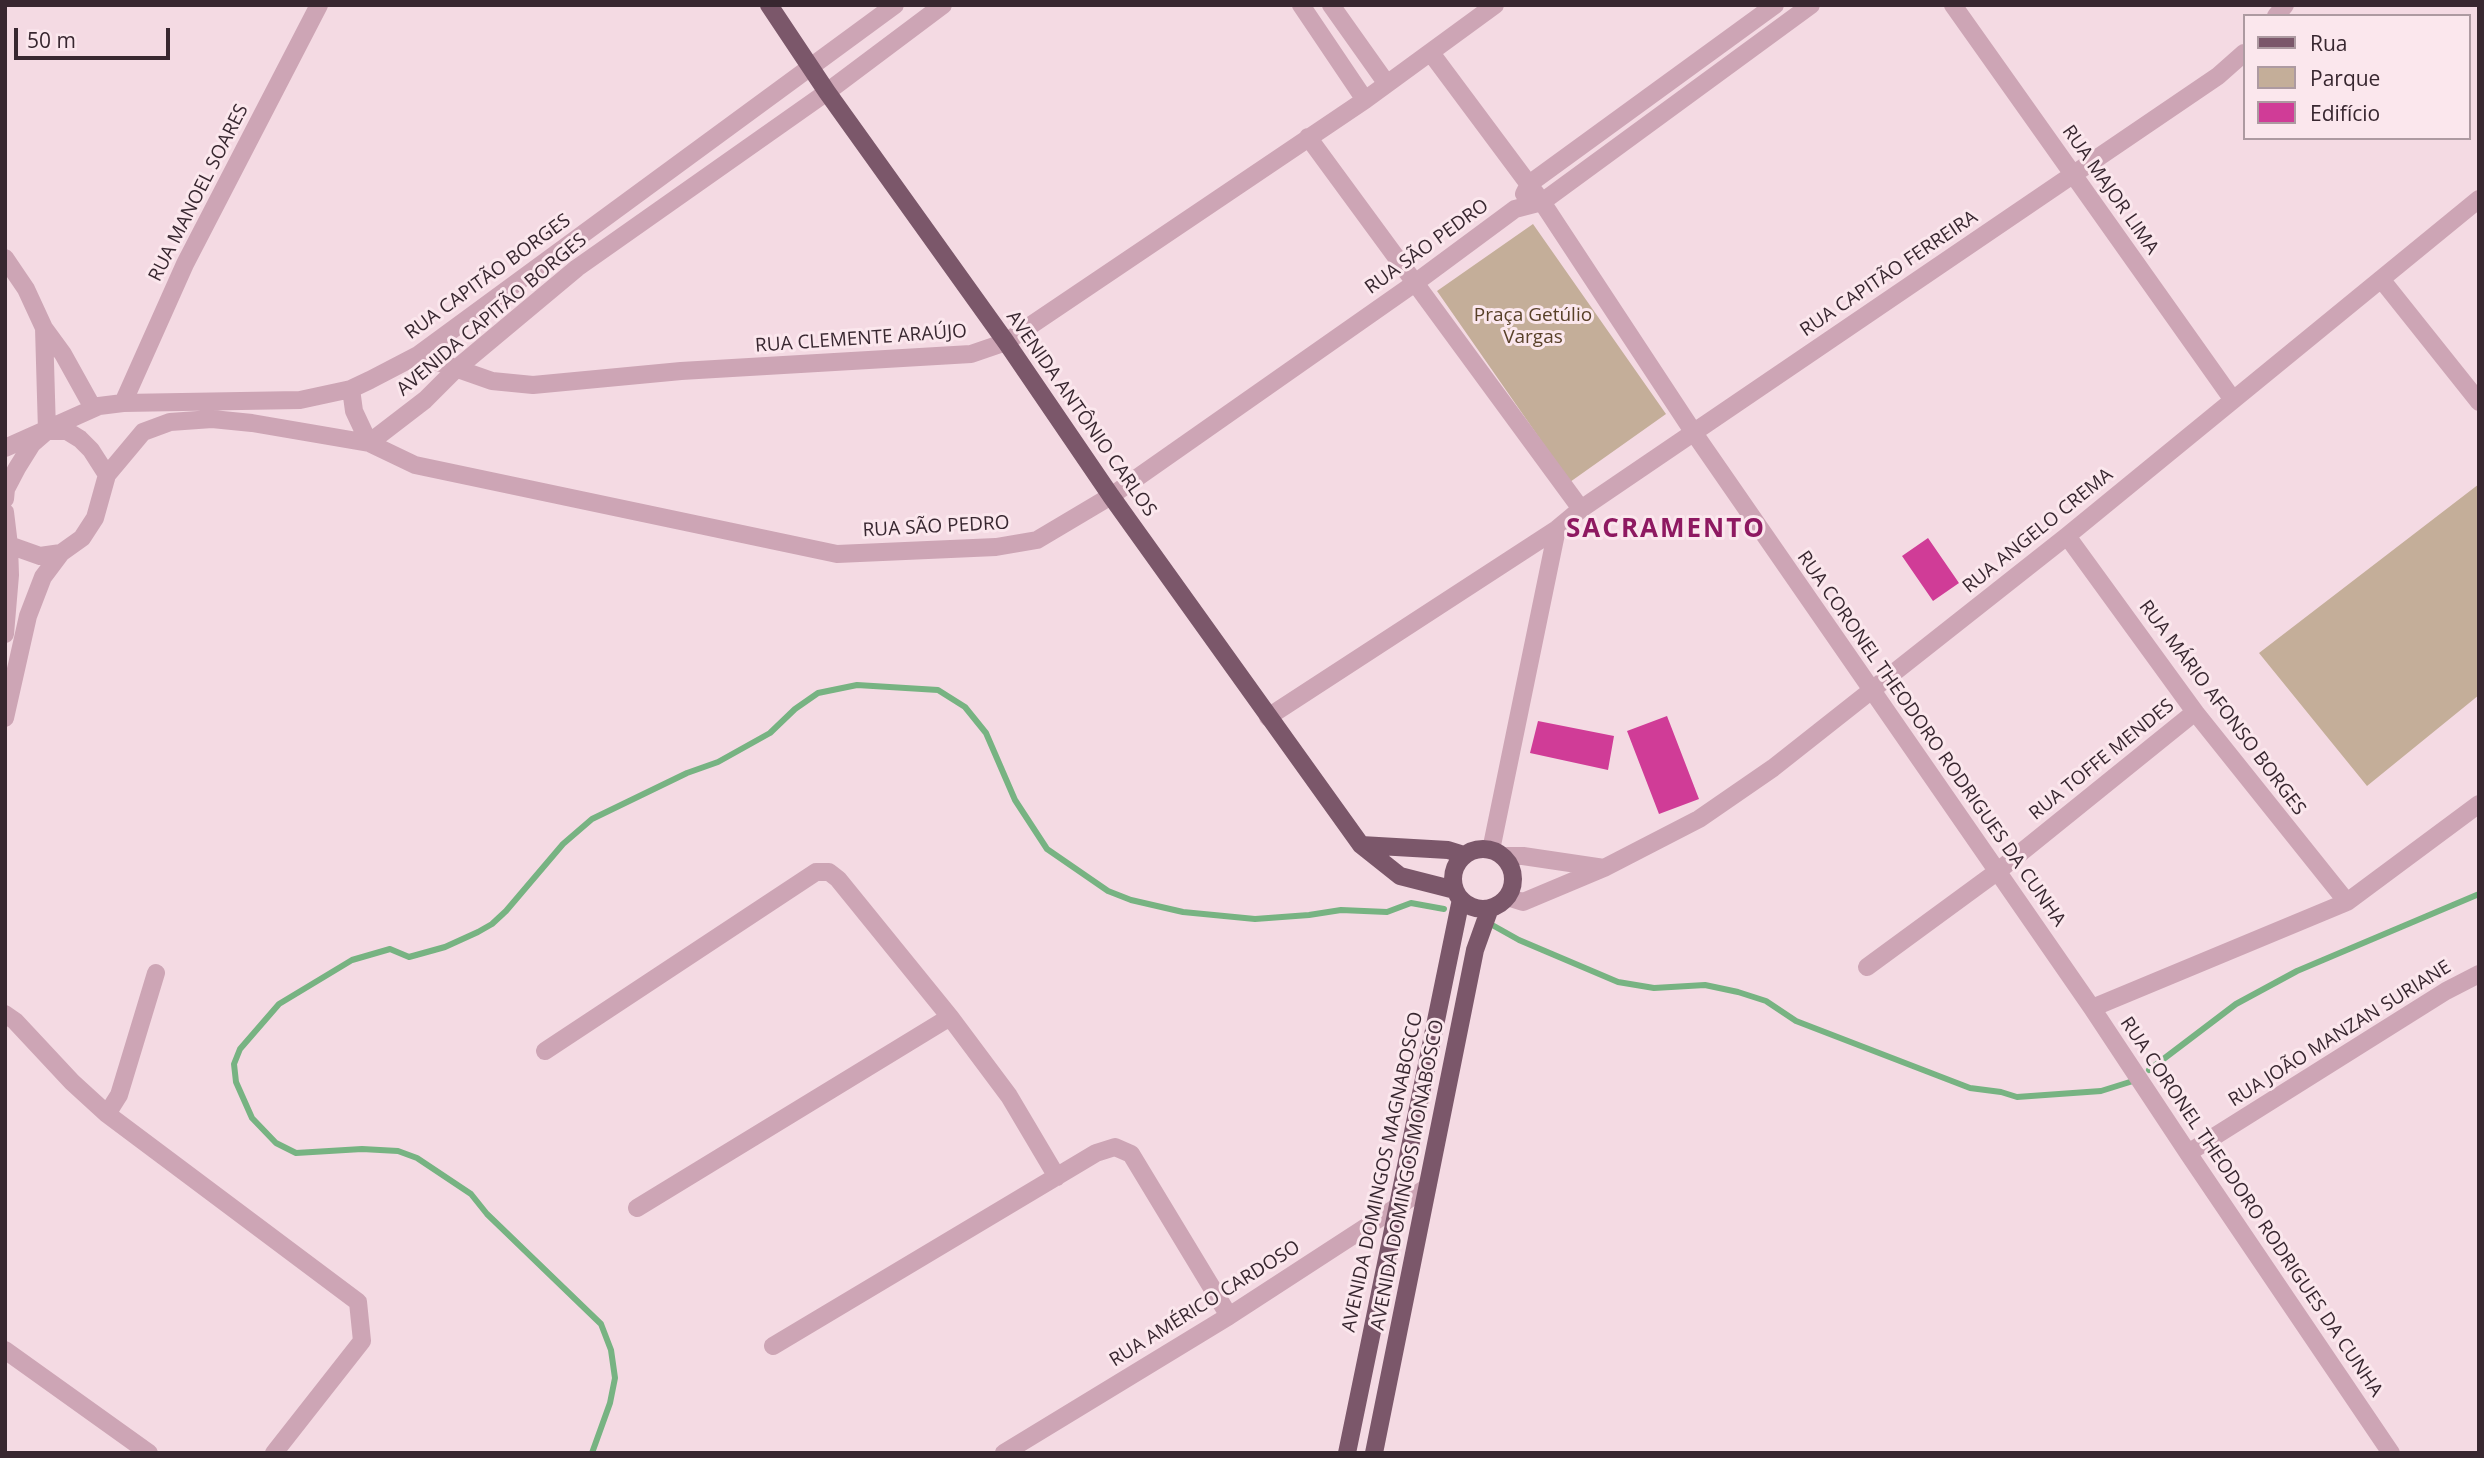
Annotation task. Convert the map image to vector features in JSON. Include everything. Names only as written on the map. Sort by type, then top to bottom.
[{"type":"main road","name":"AVENIDA ANTÔNIO CARLOS","points":[[769,5],[827,92],[1006,342],[1111,496],[1361,845],[1400,876],[1458,895]]},
{"type":"main road","points":[[1361,845],[1448,850],[1464,855],[1482,849],[1497,853],[1512,871],[1513,880],[1507,897],[1490,908],[1474,908],[1458,895],[1454,871],[1464,855]]},
{"type":"main road","name":"AVENIDA DOMINGOS MAGNABOSCO","points":[[1346,1453],[1398,1207],[1458,895]]},
{"type":"main road","name":"AVENIDA DOMINGOS MONABOSCO","points":[[1374,1453],[1475,950],[1490,908]]},
{"type":"street","name":"RUA MANOEL SOARES","points":[[123,403],[184,264],[319,5]]},
{"type":"street","name":"RUA CAPITÃO BORGES","points":[[5,448],[93,408],[123,403],[300,400],[351,389],[418,355],[895,5]]},
{"type":"street","name":"AVENIDA CAPITÃO BORGES","points":[[369,443],[425,400],[456,369],[577,268],[827,92],[943,5]]},
{"type":"street","points":[[1301,5],[1365,100]]},
{"type":"street","points":[[1331,5],[1387,84]]},
{"type":"street","name":"RUA CLEMENTE ARAÚJO","points":[[418,355],[492,381],[533,385],[681,371],[971,354],[1006,342],[1365,100],[1495,5]]},
{"type":"street","points":[[1529,184],[1775,5]]},
{"type":"street","points":[[1542,202],[1811,5]]},
{"type":"street","name":"RUA MAJOR LIMA","points":[[1953,5],[2233,400]]},
{"type":"street","name":"RUA CORONEL THEODORO RODRIGUES DA CUNHA","points":[[1431,53],[1542,202],[1694,433],[2092,1008],[2391,1453]]},
{"type":"street","name":"RUA CAPITÃO FERREIRA","points":[[1268,717],[1557,529],[1581,509],[2218,76],[2242,55]]},
{"type":"street","points":[[1308,137],[1581,509]]},
{"type":"street","name":"RUA SÃO PEDRO","points":[[1515,209],[1529,184]]},
{"type":"street","name":"RUA ANGELO CREMA","points":[[1507,897],[1523,902],[1604,868],[1699,819],[1773,768],[2067,536],[2479,199]]},
{"type":"street","name":"RUA SÃO PEDRO","points":[[369,443],[415,465],[837,554],[996,547],[1037,540],[1111,496],[1415,283],[1515,209],[1542,202]]},
{"type":"street","points":[[5,258],[26,289],[44,328],[63,354],[93,408]]},
{"type":"street","points":[[2381,279],[2479,402]]},
{"type":"street","points":[[44,328],[47,431]]},
{"type":"street","points":[[351,389],[354,411],[369,443]]},
{"type":"street","points":[[5,718],[28,617],[43,577],[61,553],[82,538],[95,519],[107,475],[143,432],[170,422],[212,419],[369,443]]},
{"type":"street","points":[[5,499],[6,489],[17,468],[32,444],[47,431],[67,431],[80,439],[91,450],[107,475]]},
{"type":"street","points":[[5,512],[10,575],[5,634]]},
{"type":"street","points":[[1557,529],[1497,853],[1604,868]]},
{"type":"street","name":"RUA MÁRIO AFONSO BORGES","points":[[2067,536],[2194,712],[2347,902]]},
{"type":"street","points":[[7,544],[40,556],[61,553]]},
{"type":"street","name":"RUA TOFFE MENDES","points":[[1867,967],[1998,871],[2194,712]]},
{"type":"street","points":[[2092,1008],[2347,902],[2479,804]]},
{"type":"street","points":[[545,1051],[816,872],[829,873],[838,879],[950,1017],[1009,1096],[1056,1177]]},
{"type":"street","points":[[107,1114],[119,1095],[156,973]]},
{"type":"street","name":"RUA JOÃO MANZAN SURIANE","points":[[2188,1153],[2479,974]]},
{"type":"street","points":[[5,1014],[15,1021],[72,1083],[107,1114],[358,1302],[362,1341],[274,1453]]},
{"type":"street","points":[[637,1208],[950,1017]]},
{"type":"street","points":[[773,1346],[1056,1177],[1105,1149],[1115,1147],[1131,1154],[1228,1316]]},
{"type":"street","name":"RUA AMÉRICO CARDOSO","points":[[1004,1453],[1228,1316],[1426,1188]]},
{"type":"street","points":[[5,1350],[149,1453]]},
{"type":"green space","name":"Praça Getúlio Vargas","points":[[1533,224],[1666,414],[1570,482],[1437,291]]},
{"type":"green space","points":[[2479,484],[2479,695],[2367,786],[2259,653]]},
{"type":"building","points":[[1928,538],[1959,583],[1933,601],[1902,556]]},
{"type":"building","points":[[1667,716],[1699,799],[1659,814],[1627,731]]},
{"type":"building","points":[[1538,721],[1614,736],[1608,770],[1530,753]]},
{"type":"waterway","points":[[592,1453],[610,1403],[615,1378],[611,1350],[601,1324],[487,1214],[471,1194],[417,1158],[398,1151],[362,1149],[296,1153],[276,1143],[252,1118],[236,1082],[234,1064],[240,1049],[279,1004],[352,960],[390,949],[409,957],[445,947],[478,932],[506,911],[563,844],[592,819],[687,773],[718,762],[770,733],[795,709],[818,693],[857,685],[938,690],[965,707],[986,733],[1015,800],[1047,849],[1108,891],[1131,900],[1183,912],[1255,919],[1341,910],[1387,912],[1411,903],[1444,909]]},
{"type":"waterway","points":[[2149,1070],[2236,1004],[2297,971],[2479,894]]},
{"type":"waterway","points":[[1494,926],[1519,940],[1618,982],[1654,988],[1705,985],[1766,1001],[1796,1021],[1970,1088],[2017,1097],[2101,1091],[2133,1081]]},
{"type":"district","name":"SACRAMENTO","points":[[1666,530]]}]
